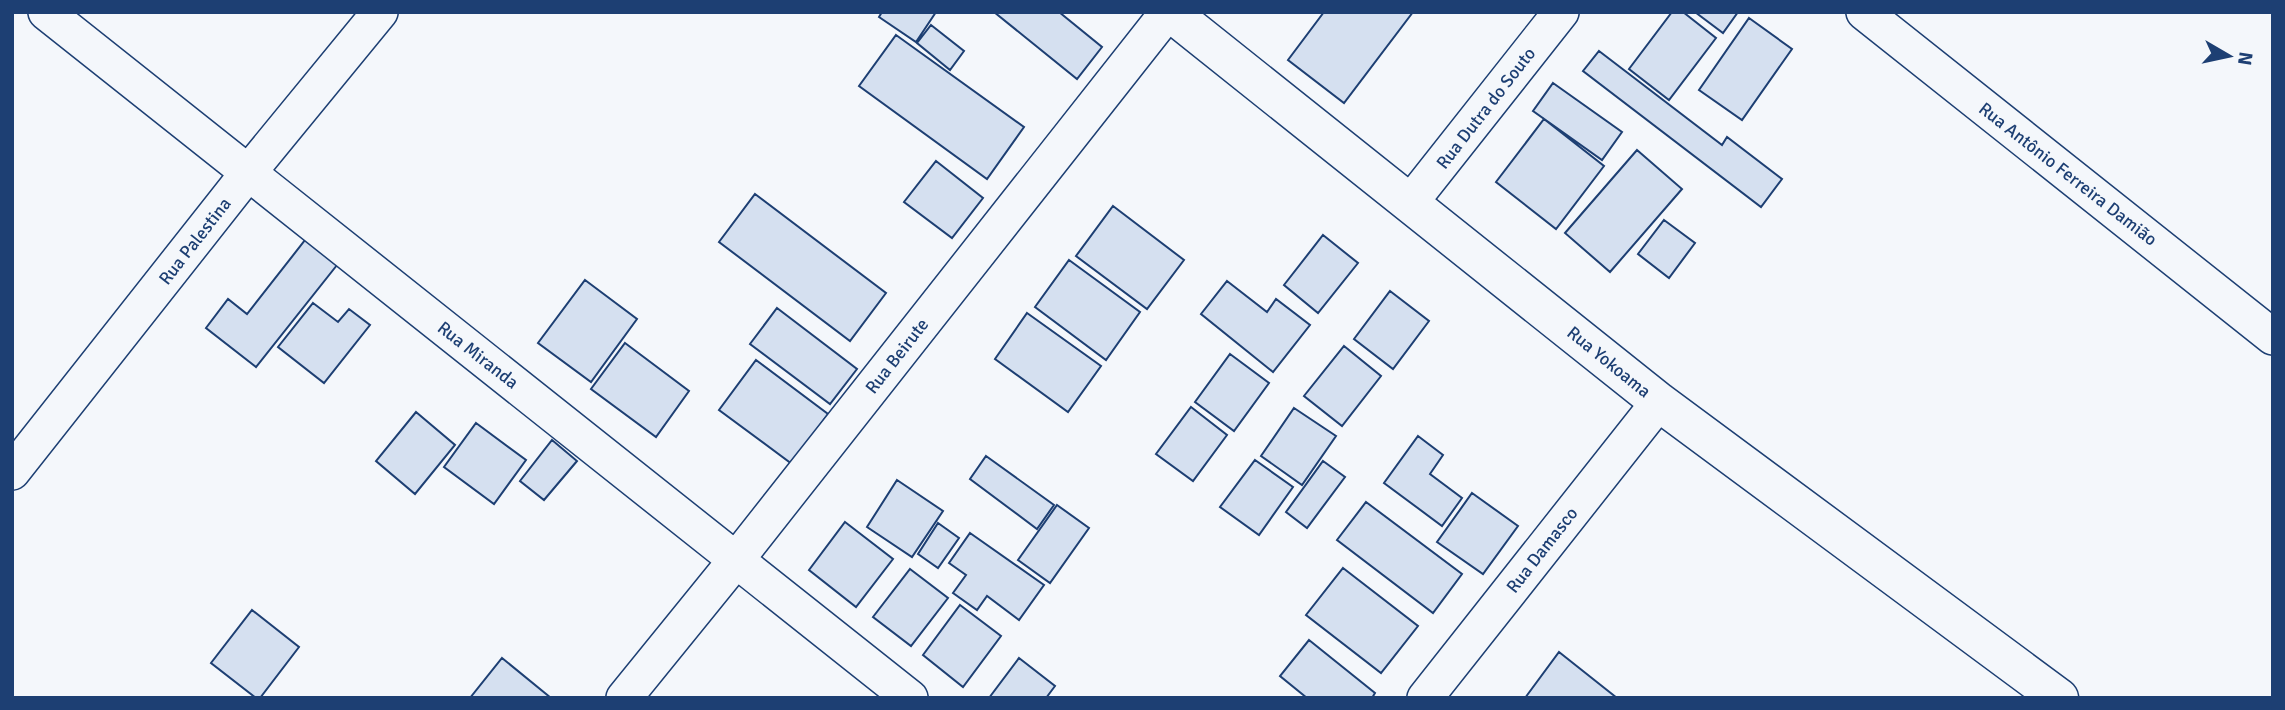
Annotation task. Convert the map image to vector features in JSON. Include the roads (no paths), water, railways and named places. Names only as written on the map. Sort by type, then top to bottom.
[{"type":"street","name":"Rua Miranda","points":[[46,12],[910,698]]},
{"type":"street","name":"Rua Palestina","points":[[12,472],[248,173],[380,12]]},
{"type":"street","name":"Rua Yokoama","points":[[1169,12],[1659,402],[2059,698]]},
{"type":"street","name":"Rua Beirute","points":[[624,698],[1169,12]]},
{"type":"street","name":"Rua Dutra do Souto","points":[[1410,203],[1561,12]]},
{"type":"street","name":"Rua Antônio Ferreira Damião","points":[[1864,12],[2273,337]]},
{"type":"street","name":"Rua Damasco","points":[[1425,698],[1659,402]]}]
